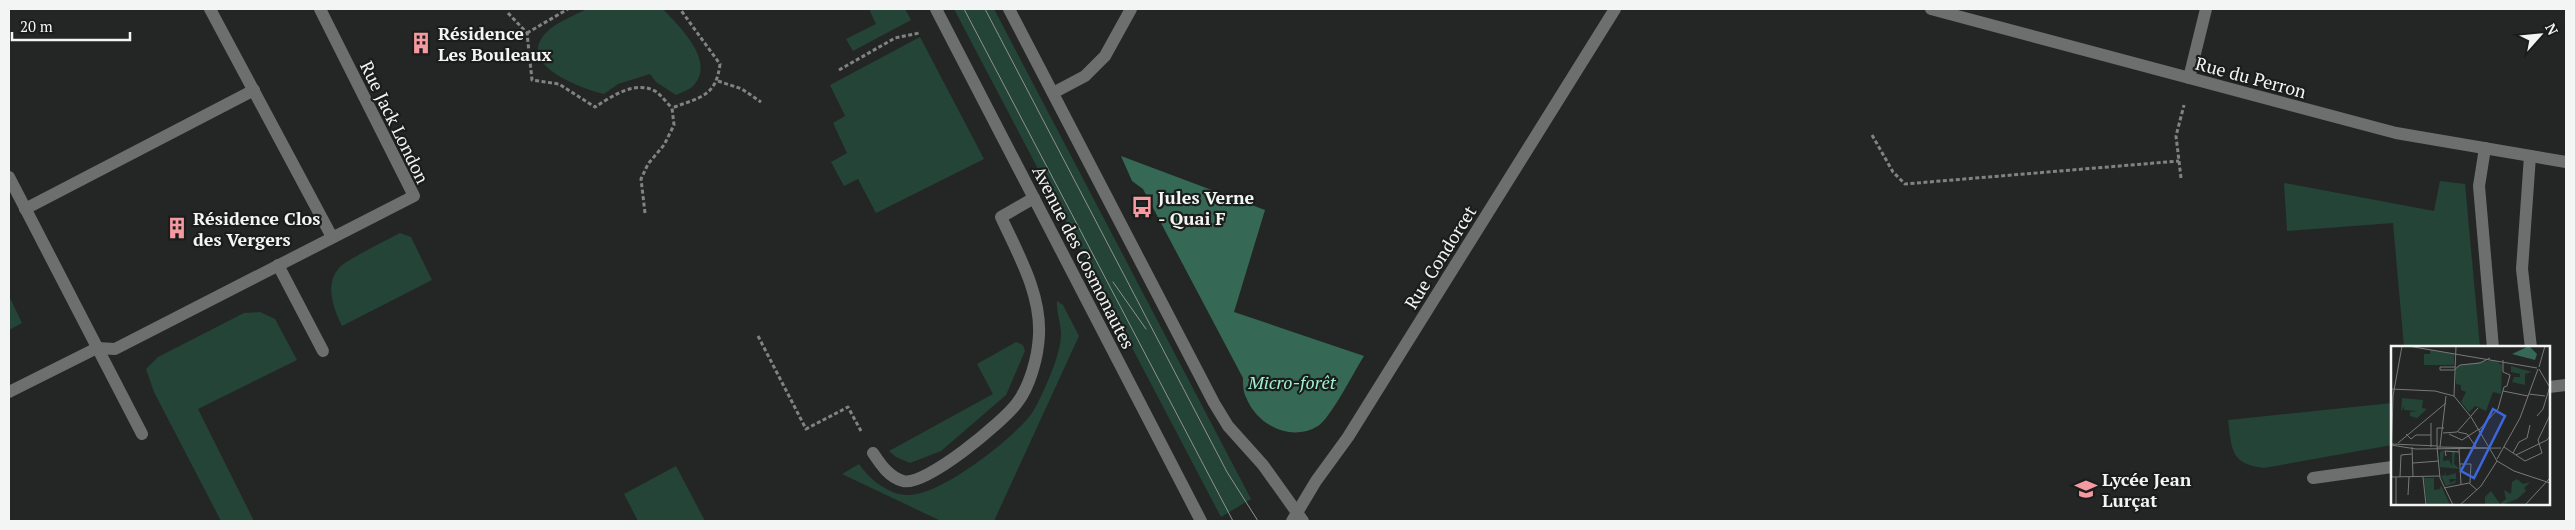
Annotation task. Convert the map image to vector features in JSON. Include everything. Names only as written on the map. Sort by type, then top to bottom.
[{"type":"street","points":[[210,9],[332,237]]},
{"type":"street","name":"Rue Jack London","points":[[9,392],[97,348],[115,349],[414,196],[320,9]]},
{"type":"street","name":"Avenue des Cosmonautes","points":[[936,9],[1201,521]]},
{"type":"street","points":[[1009,9],[1214,403],[1228,426],[1263,465],[1298,518]]},
{"type":"street","points":[[1053,93],[1085,76],[1105,56],[1131,9]]},
{"type":"street","name":"Rue Condorcet","points":[[1298,518],[1316,481],[1348,437],[1616,9]]},
{"type":"street","name":"Rue du Perron","points":[[1931,9],[2396,133],[2566,162]]},
{"type":"street","points":[[2189,78],[2206,9]]},
{"type":"street","points":[[25,209],[254,90]]},
{"type":"street","points":[[2485,148],[2479,186],[2493,346]]},
{"type":"street","points":[[2530,156],[2522,269],[2531,346]]},
{"type":"street","points":[[9,177],[142,434]]},
{"type":"street","points":[[873,454],[887,472],[904,482],[921,479],[996,426],[1017,403],[1029,380],[1039,335],[1030,279],[1001,217],[1034,198]]},
{"type":"street","points":[[278,265],[323,351]]},
{"type":"street","points":[[2550,387],[2566,385]]},
{"type":"street","points":[[2314,478],[2391,467]]},
{"type":"path","points":[[527,33],[568,9]]},
{"type":"path","points":[[672,108],[707,94],[718,81],[720,64],[680,9]]},
{"type":"path","points":[[508,13],[527,33],[532,80],[559,84],[576,93],[595,107],[622,91],[640,88],[655,91],[672,108],[674,125],[664,145],[648,164],[642,179],[645,213]]},
{"type":"path","points":[[839,70],[896,38],[927,31]]},
{"type":"path","points":[[718,81],[742,89],[761,102]]},
{"type":"path","points":[[2181,178],[2176,136],[2185,101]]},
{"type":"path","points":[[1872,135],[1893,172],[1905,184],[2179,161]]},
{"type":"path","points":[[758,336],[806,429],[848,407],[873,454]]},
{"type":"green space","points":[[587,9],[663,9],[693,44],[701,65],[700,76],[688,90],[676,95],[656,82],[650,74],[618,84],[604,94],[582,87],[556,74],[539,57],[538,46],[544,35],[553,27]]},
{"type":"green space","points":[[869,9],[905,9],[911,20],[853,51],[846,39],[876,24]]},
{"type":"green space","points":[[954,9],[994,9],[1251,499],[1221,517]]},
{"type":"green space","points":[[920,37],[984,159],[876,213],[858,179],[844,186],[831,162],[847,153],[833,123],[845,116],[830,85]]},
{"type":"green space","name":"Micro-forêt","points":[[1121,156],[1265,210],[1234,312],[1364,356],[1329,414],[1318,426],[1307,431],[1296,432],[1275,428],[1266,423],[1251,407],[1244,393],[1243,378],[1143,189],[1132,181]]},
{"type":"green space","points":[[2440,181],[2465,184],[2480,346],[2404,346],[2393,223],[2287,231],[2284,183],[2434,211]]},
{"type":"green space","points":[[400,233],[411,237],[432,280],[342,326],[332,297],[331,289],[334,275],[349,260]]},
{"type":"green space","points":[[9,296],[22,323],[9,330]]},
{"type":"green space","points":[[1057,301],[1063,305],[1079,336],[994,521],[941,521],[842,474],[859,464],[874,481],[887,490],[902,495],[909,495],[939,486],[974,465],[1006,440],[1029,417],[1047,383],[1057,358],[1061,337]]},
{"type":"green space","points":[[260,312],[275,319],[297,360],[198,409],[254,521],[221,521],[154,392],[146,369],[158,357],[244,313]]},
{"type":"green space","points":[[1016,342],[1023,345],[1025,351],[1006,395],[941,451],[910,463],[896,457],[889,451],[993,394],[977,364]]},
{"type":"green space","points":[[2391,403],[2391,445],[2264,468],[2253,466],[2239,459],[2232,447],[2228,420]]},
{"type":"green space","points":[[676,466],[705,521],[638,521],[624,494]]},
{"type":"tram line","points":[[964,9],[1233,521]]},
{"type":"tram line","points":[[985,9],[1227,472],[1258,521]]},
{"type":"tram line","points":[[1113,282],[1146,329]]},
{"type":"place","name":"Résidence Les Bouleaux","points":[[421,43]]},
{"type":"place","name":"Jules Verne - Quai F","points":[[1142,207]]},
{"type":"place","name":"Résidence Clos des Vergers","points":[[177,228]]},
{"type":"place","name":"Lycée Jean Lurçat","points":[[2086,489]]}]
